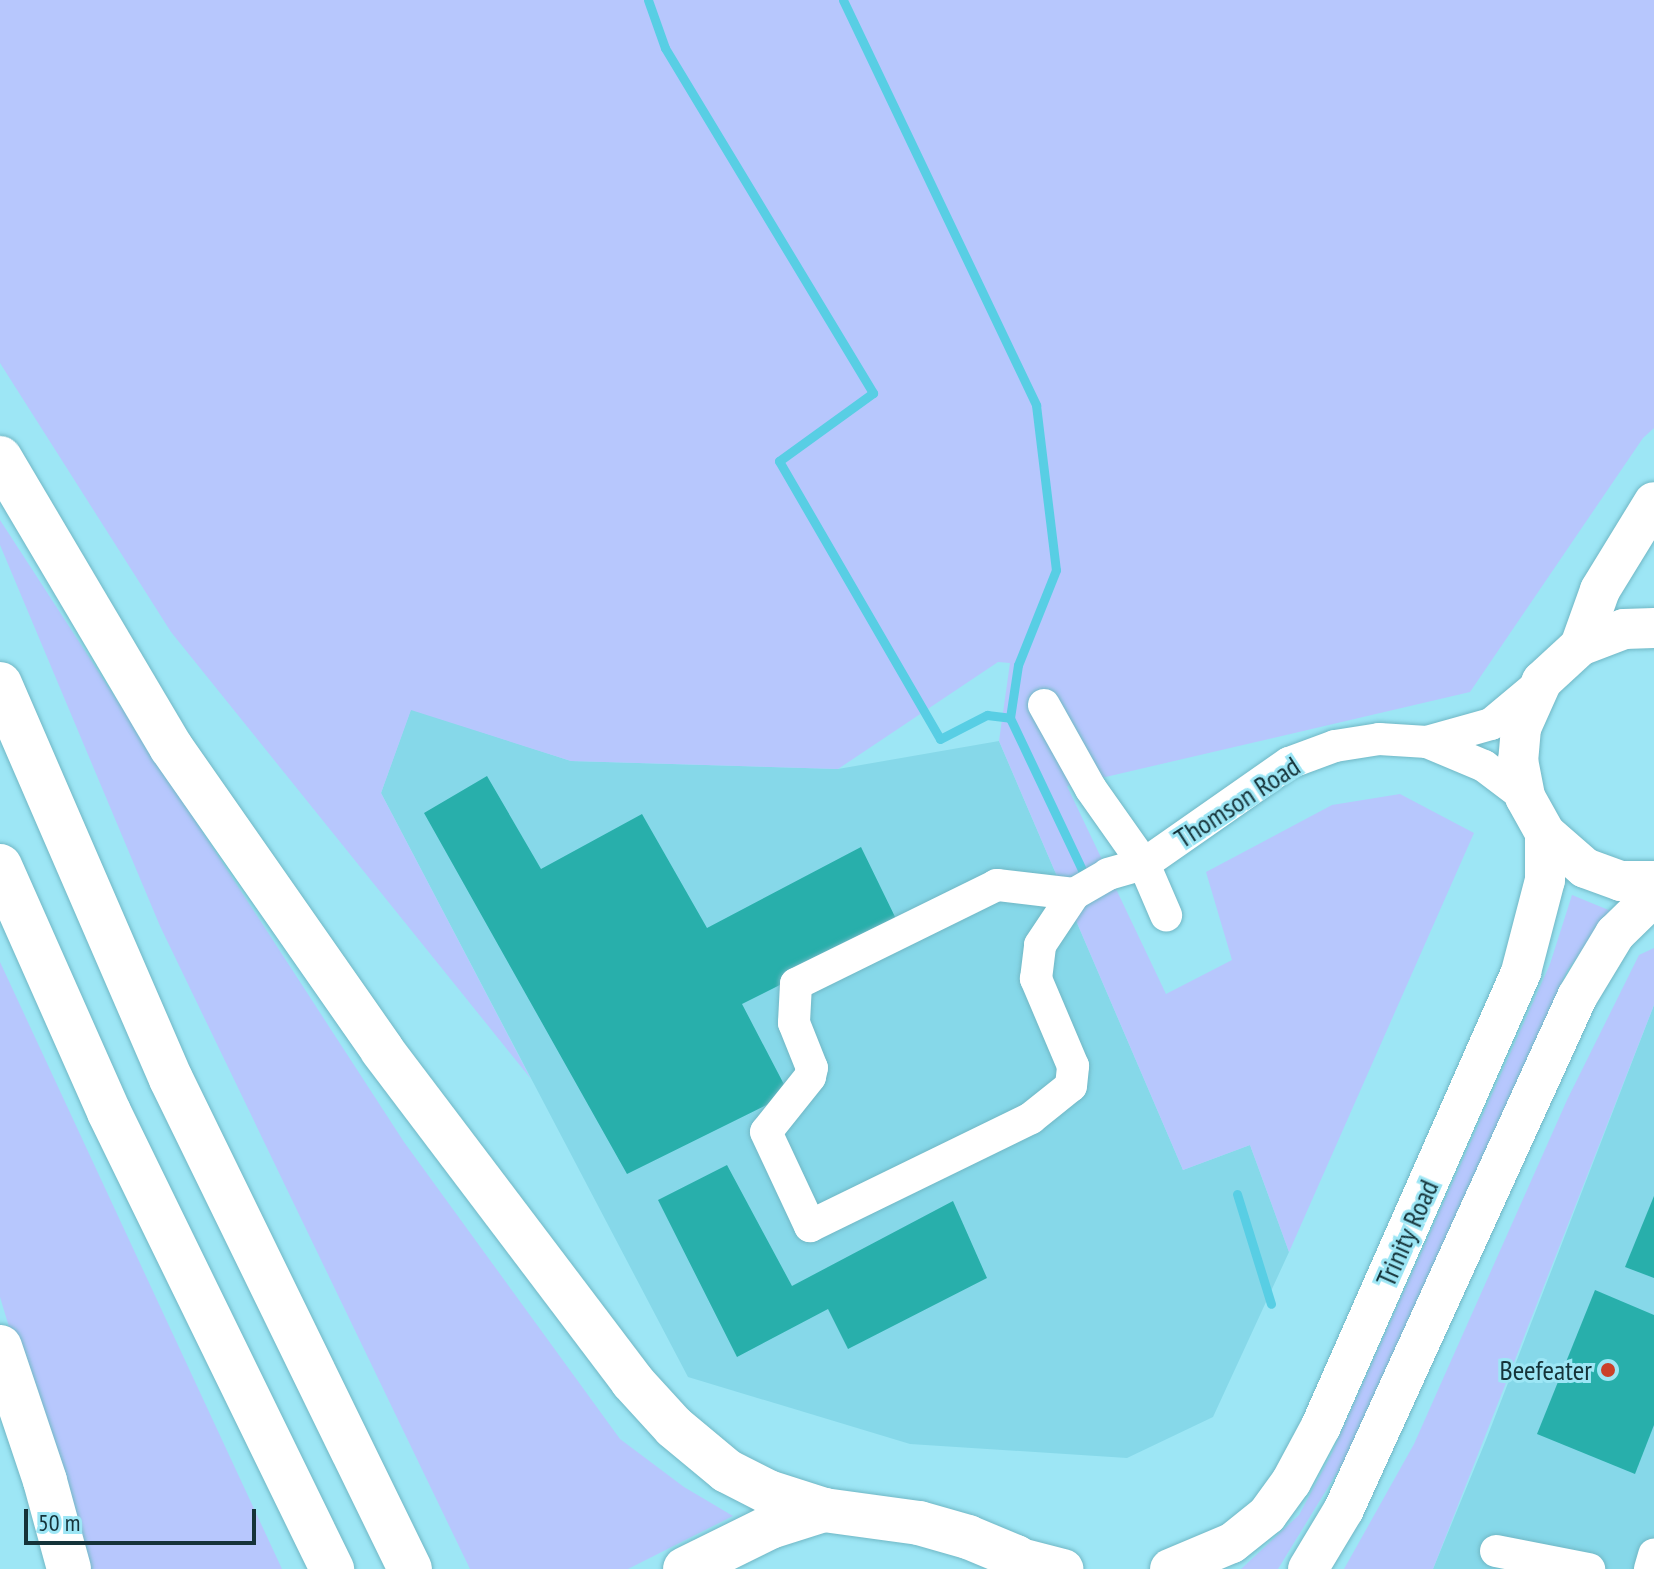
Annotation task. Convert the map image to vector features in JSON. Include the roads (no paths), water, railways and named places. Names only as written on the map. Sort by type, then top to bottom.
[{"type":"highway","points":[[0,458],[171,747],[382,1050],[632,1381],[674,1427],[727,1471],[768,1492],[824,1510],[919,1523],[968,1537],[1024,1563]]},
{"type":"highway","points":[[0,684],[171,1079],[410,1569]]},
{"type":"highway","points":[[0,866],[109,1112],[332,1569]]},
{"type":"highway","points":[[0,1347],[45,1481],[69,1569]]},
{"type":"highway","points":[[685,1569],[770,1527],[824,1510]]},
{"type":"main road","name":"Trinity Road","points":[[1580,646],[1600,590],[1654,502]]},
{"type":"main road","name":"Trinity Road","points":[[1654,628],[1624,629],[1580,646],[1542,681],[1521,728],[1518,760],[1525,797],[1545,833],[1585,868],[1621,881],[1654,881]]},
{"type":"main road","name":"Trinity Road","points":[[1170,1569],[1232,1543],[1267,1515],[1291,1482],[1321,1426],[1521,972],[1545,880],[1545,833]]},
{"type":"main road","name":"Trinity Road","points":[[1308,1569],[1344,1509],[1577,997],[1615,934],[1654,896]]},
{"type":"main road","points":[[1024,1563],[1063,1569]]},
{"type":"street","name":"Thomson Road","points":[[1427,742],[1491,724],[1542,681]]},
{"type":"street","points":[[1044,705],[1091,789],[1144,864],[1166,915]]},
{"type":"street","name":"Thomson Road","points":[[1074,894],[1108,874],[1144,864],[1289,763],[1335,746],[1379,739],[1427,742],[1484,766],[1525,797]]},
{"type":"street","points":[[997,885],[1074,894],[1040,945],[1036,979],[1073,1066],[1071,1086],[1031,1118],[810,1226],[766,1132],[810,1077],[812,1068],[794,1023],[796,984],[997,885]]},
{"type":"street","points":[[1496,1551],[1589,1569]]},
{"type":"street","points":[[1650,1569],[1654,1555]]},
{"type":"waterway","points":[[648,0],[665,48],[873,393],[779,461],[940,739],[987,715],[1010,718]]},
{"type":"waterway","points":[[843,0],[1036,405],[1056,570],[1018,665],[1010,718],[1085,876]]},
{"type":"waterway","points":[[1237,1194],[1271,1304]]},
{"type":"place","name":"Beefeater","points":[[1608,1370]]}]
